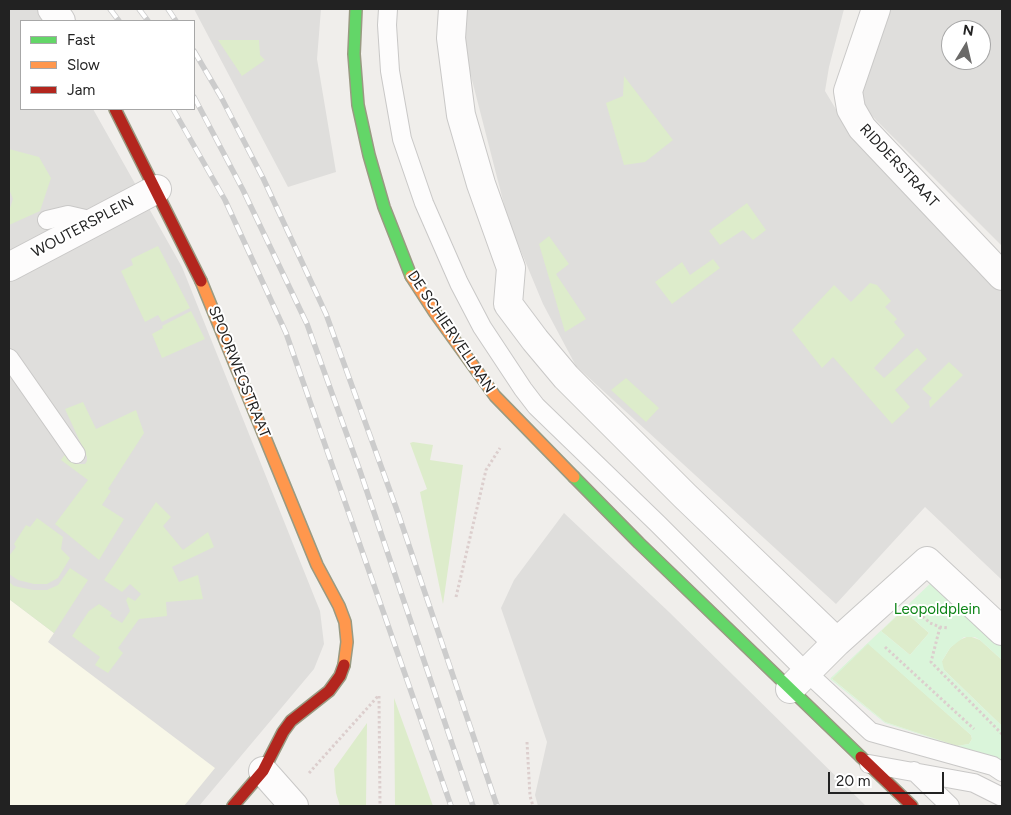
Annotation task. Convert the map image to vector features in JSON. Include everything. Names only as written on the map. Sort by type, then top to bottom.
[{"type":"main road","name":"DE SCHIERVELLAAN","points":[[356,9],[354,54],[358,105],[369,155],[384,207],[411,276],[435,313],[495,396],[639,543],[798,681]]},
{"type":"main road","name":"SPOORWEGSTRAAT","points":[[116,110],[198,270],[317,566],[339,606],[345,622],[348,642],[346,660],[340,676],[329,691],[291,721],[283,732],[263,771]]},
{"type":"main road","points":[[798,681],[866,763],[912,806]]},
{"type":"main road","points":[[233,806],[263,771]]},
{"type":"street","points":[[52,9],[59,20]]},
{"type":"street","points":[[452,9],[450,38],[461,115],[481,184],[511,268],[508,304],[566,377],[685,496],[846,635]]},
{"type":"street","name":"RIDDERSTRAAT","points":[[876,9],[848,91],[850,109],[862,128],[1002,276]]},
{"type":"street","name":"WOUTERSPLEIN","points":[[9,266],[157,188]]},
{"type":"street","points":[[798,681],[927,561],[1002,631]]},
{"type":"street","points":[[263,771],[294,806]]},
{"type":"lane","name":"DE SCHIERVELLAAN","points":[[388,9],[387,25],[390,71],[402,139],[424,202],[441,242],[482,327],[523,390],[536,406],[658,524],[798,681]]},
{"type":"lane","points":[[47,220],[68,215],[94,221]]},
{"type":"lane","points":[[9,358],[76,454]]},
{"type":"lane","points":[[798,681],[871,732],[993,766],[1002,772]]},
{"type":"lane","points":[[866,763],[974,783],[1002,797]]},
{"type":"lane","points":[[914,772],[950,806]]},
{"type":"path","points":[[456,597],[486,470],[501,445]]},
{"type":"path","points":[[940,627],[931,662],[1002,734]]},
{"type":"path","points":[[846,635],[873,638],[978,733]]},
{"type":"path","points":[[327,754],[379,695],[380,806]]},
{"type":"path","points":[[527,742],[532,806]]},
{"type":"shaded area","points":[[9,9],[37,9],[43,20],[20,20],[20,110],[94,110],[182,267],[320,611],[324,644],[314,669],[199,806],[9,806]]},
{"type":"shaded area","points":[[194,9],[321,9],[317,59],[336,172],[288,187]]},
{"type":"shaded area","points":[[466,9],[844,9],[829,67],[825,91],[837,111],[1002,288],[1002,580],[925,507],[836,604],[576,366],[543,304],[508,220],[463,45]]},
{"type":"shaded area","points":[[890,9],[1002,9],[1002,246],[863,107],[862,89]]},
{"type":"shaded area","points":[[564,513],[669,612],[866,806],[538,806],[535,795],[547,742],[501,608],[514,580]]},
{"type":"shaded area","points":[[9,599],[54,633],[48,642],[215,768],[184,806],[9,806]]},
{"type":"green space","points":[[218,40],[259,40],[260,55],[265,60],[242,76]]},
{"type":"green space","points":[[624,76],[673,140],[645,162],[624,165],[606,103],[623,96]]},
{"type":"green space","points":[[9,149],[39,157],[51,178],[40,211],[9,225],[9,211],[13,199],[9,189]]},
{"type":"green space","points":[[747,203],[766,230],[753,240],[743,230],[720,245],[709,231]]},
{"type":"green space","points":[[549,236],[569,264],[556,274],[586,319],[565,332],[539,244]]},
{"type":"green space","points":[[158,246],[190,308],[162,322],[158,315],[145,322],[121,271],[133,265],[131,259]]},
{"type":"green space","points":[[713,259],[720,268],[672,304],[655,282],[682,262],[690,275]]},
{"type":"green space","points":[[870,283],[877,285],[891,301],[885,307],[897,319],[894,322],[905,335],[874,368],[884,378],[917,348],[927,359],[895,390],[910,407],[892,424],[833,357],[822,368],[792,330],[834,285],[851,302]]},
{"type":"green space","points":[[191,311],[205,339],[162,358],[152,334],[163,328],[162,326]]},
{"type":"green space","points":[[949,362],[963,375],[930,408],[929,401],[932,398],[922,389]]},
{"type":"green space","points":[[626,378],[659,408],[646,422],[611,390]]},
{"type":"green space","points":[[83,402],[96,429],[136,410],[144,433],[108,489],[111,491],[102,505],[124,519],[99,560],[55,524],[88,480],[61,460],[66,453],[77,464],[85,464],[87,461],[87,457],[65,409]]},
{"type":"green space","points":[[410,443],[433,445],[430,460],[463,465],[443,604],[420,492],[427,489]]},
{"type":"green space","points":[[156,502],[171,517],[163,526],[183,550],[208,532],[214,547],[172,567],[179,582],[198,575],[203,599],[166,602],[167,616],[139,619],[118,648],[123,653],[108,673],[95,665],[100,657],[72,636],[89,611],[99,604],[112,613],[110,616],[122,623],[130,611],[126,600],[128,597],[135,601],[141,594],[130,584],[122,592],[104,580]]},
{"type":"green space","points":[[37,518],[63,537],[61,549],[70,558],[58,578],[47,584],[34,584],[18,580],[9,574],[9,556],[16,547],[14,544],[26,525],[30,527]]},
{"type":"green space","points":[[70,568],[88,580],[54,633],[9,599],[9,582],[14,586],[33,590],[47,590],[58,585]]},
{"type":"green space","name":"Leopoldplein","points":[[935,579],[1002,643],[1002,660],[980,640],[975,637],[964,637],[950,648],[942,661],[944,670],[1002,726],[1002,764],[990,757],[885,723],[830,679]],"holes":[[[903,610],[929,633],[910,655],[881,631]],[[868,644],[971,735],[972,739],[969,744],[957,746],[885,722],[832,679]]]},
{"type":"green space","points":[[903,610],[929,633],[910,655],[881,631]]},
{"type":"green space","points":[[969,636],[980,640],[1002,660],[1002,726],[942,666],[942,661],[950,648],[957,641]]},
{"type":"green space","points":[[868,643],[971,735],[972,739],[969,744],[957,746],[885,722],[831,678]]},
{"type":"green space","points":[[394,698],[433,806],[395,806]]},
{"type":"green space","points":[[367,723],[366,806],[340,806],[336,793],[334,769]]},
{"type":"railway","points":[[110,9],[118,20]]},
{"type":"railway","points":[[139,9],[147,20]]},
{"type":"railway","points":[[168,9],[175,20]]},
{"type":"railway","points":[[195,53],[221,97],[263,178],[326,314],[398,513],[497,806]]},
{"type":"railway","points":[[195,99],[243,190],[307,324],[360,471],[473,806]]},
{"type":"railway","points":[[174,110],[225,200],[286,333],[451,806]]},
{"type":"traffic: fast","points":[[356,9],[354,54],[358,105],[369,155],[384,207],[411,276]]},
{"type":"traffic: fast","points":[[574,477],[639,543],[861,757]]},
{"type":"traffic: slow","points":[[411,276],[435,313],[495,396],[574,477]]},
{"type":"traffic: slow","points":[[201,281],[317,565],[339,606],[345,622],[347,642],[344,665]]},
{"type":"traffic: jam","points":[[116,110],[201,281]]},
{"type":"traffic: jam","points":[[233,806],[263,771],[283,732],[291,721],[329,691],[340,676],[344,665]]},
{"type":"traffic: jam","points":[[861,757],[912,806]]}]
